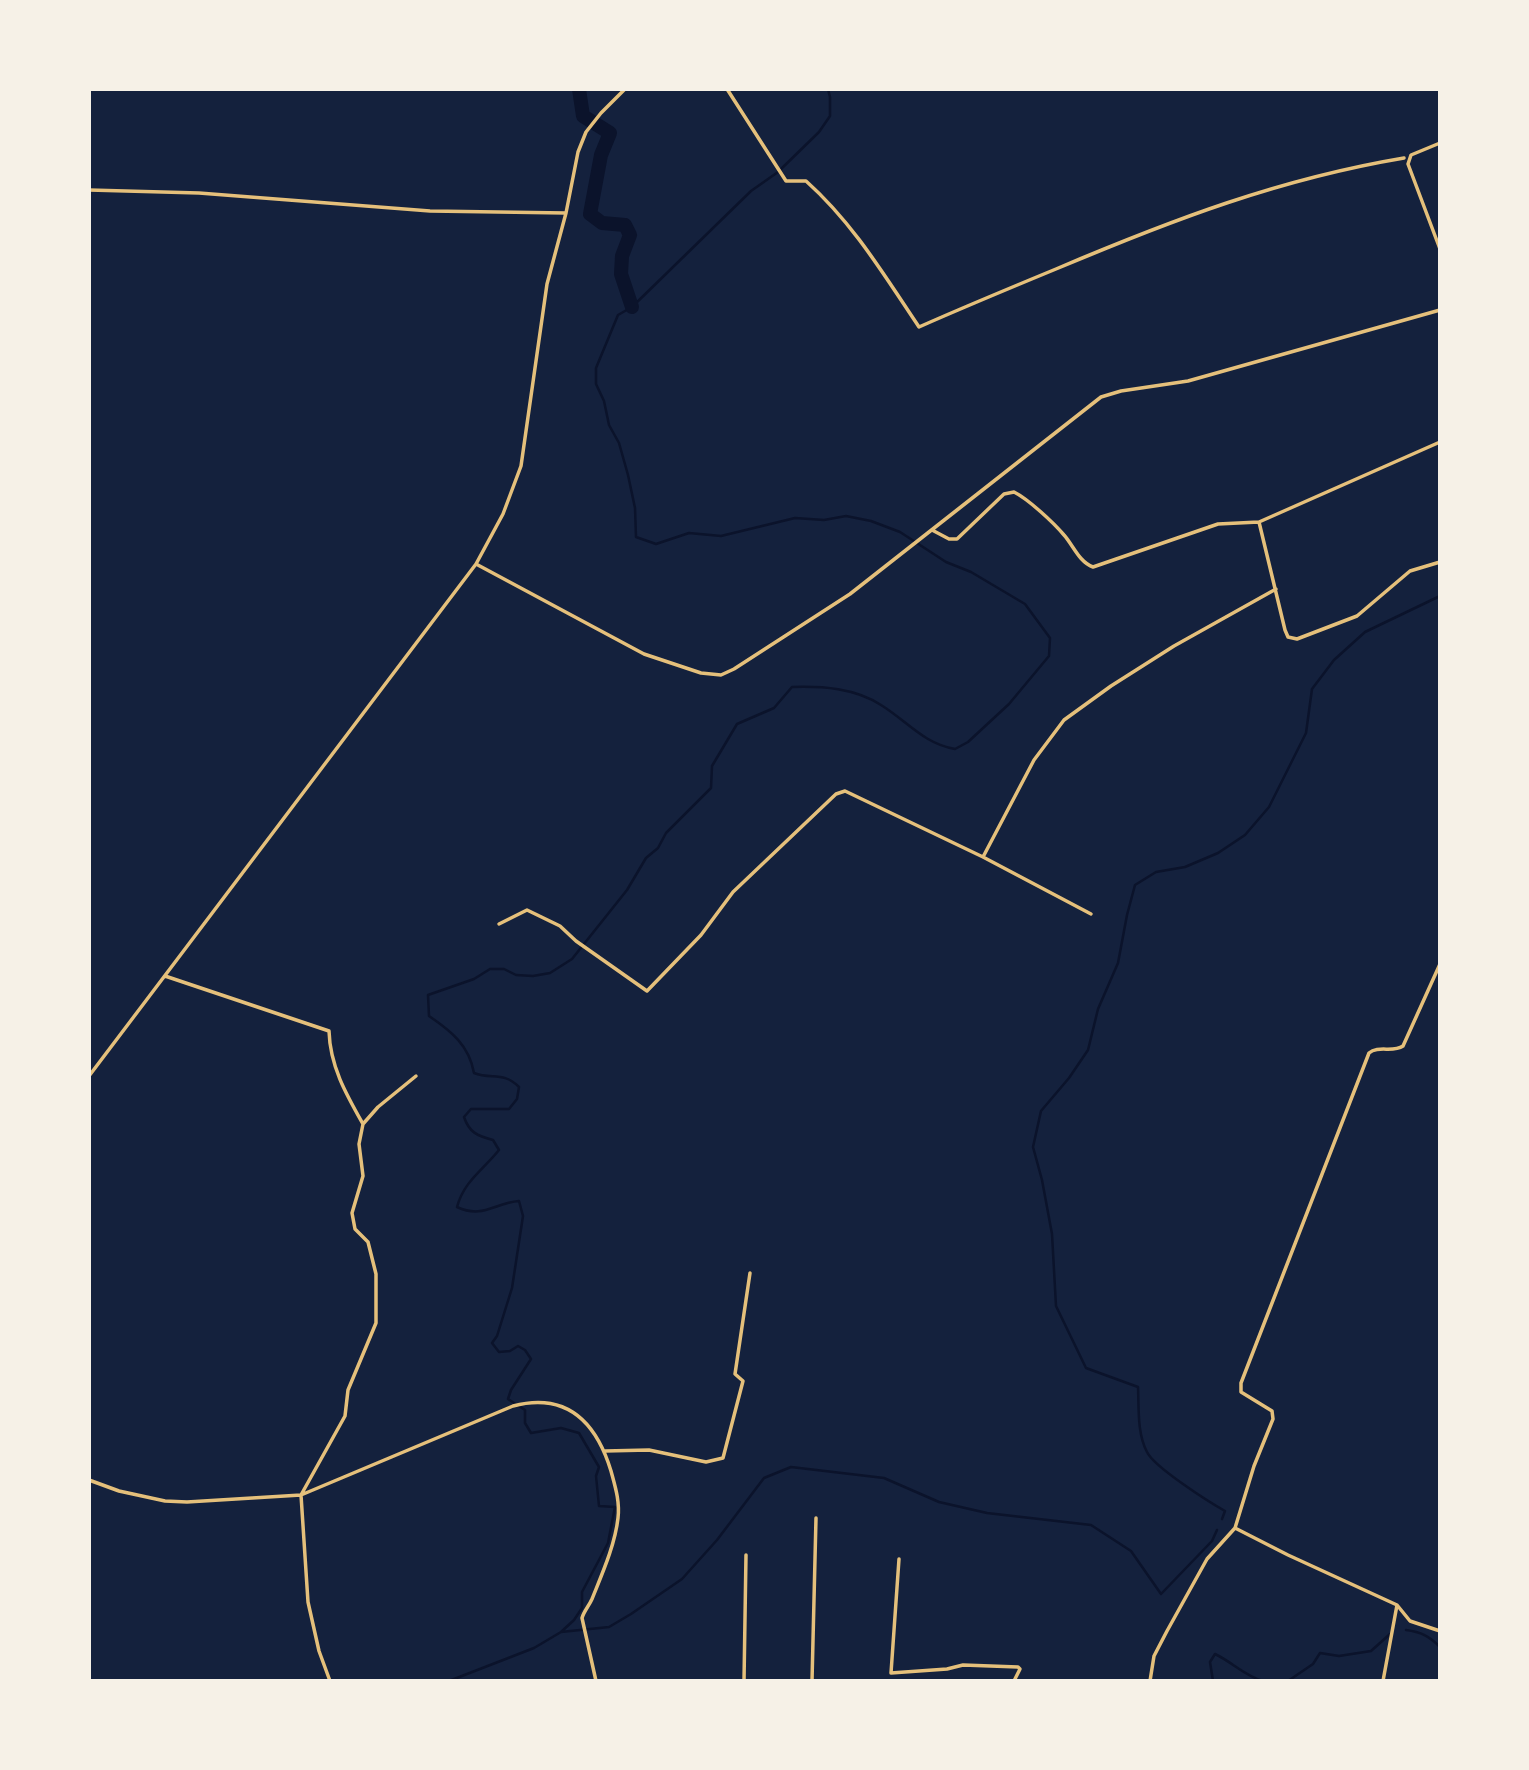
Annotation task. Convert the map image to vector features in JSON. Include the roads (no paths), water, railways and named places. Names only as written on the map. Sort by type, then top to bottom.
[{"type":"street","points":[[89,1076],[476,564],[503,514],[520,466],[547,284],[566,213],[578,152],[586,132],[625,89]]},
{"type":"street","points":[[727,89],[786,181],[806,181],[826,198],[857,234],[919,327],[1150,229],[1247,195],[1343,168],[1404,158]]},
{"type":"street","points":[[1440,142],[1411,155],[1408,164],[1440,248]]},
{"type":"street","points":[[89,190],[199,193],[430,211],[566,213]]},
{"type":"street","points":[[476,564],[643,654],[701,673],[721,675],[850,594],[1101,397],[1121,391],[1188,381],[1440,310]]},
{"type":"street","points":[[932,530],[949,539],[957,539],[1004,494],[1014,492],[1062,533],[1079,556],[1093,567],[1218,524],[1259,522],[1440,442]]},
{"type":"street","points":[[1259,522],[1285,630],[1289,637],[1297,639],[1357,616],[1410,571],[1440,562]]},
{"type":"street","points":[[983,857],[1034,760],[1064,720],[1174,646],[1276,589]]},
{"type":"street","points":[[499,924],[527,910],[560,926],[576,941],[647,991],[694,944],[733,892],[840,792],[850,792],[1091,914]]},
{"type":"street","points":[[1150,1681],[1154,1656],[1182,1603],[1207,1559],[1235,1528],[1254,1466],[1274,1416],[1269,1408],[1241,1392],[1241,1383],[1369,1053],[1374,1049],[1396,1049],[1403,1046],[1440,964]]},
{"type":"street","points":[[165,976],[329,1031],[334,1063],[344,1089],[363,1124]]},
{"type":"street","points":[[330,1681],[309,1610],[301,1495],[345,1416],[348,1390],[376,1323],[376,1274],[368,1242],[355,1229],[352,1213],[363,1176],[359,1144],[363,1124],[378,1107],[416,1076]]},
{"type":"street","points":[[605,1451],[649,1450],[706,1462],[723,1458],[743,1381],[735,1374],[750,1273]]},
{"type":"street","points":[[89,1480],[119,1491],[165,1501],[301,1495],[513,1406],[523,1403],[545,1404],[567,1409],[592,1428],[605,1451],[618,1503],[618,1519],[591,1603],[584,1612],[582,1621],[596,1681]]},
{"type":"street","points":[[812,1681],[816,1518]]},
{"type":"street","points":[[1235,1528],[1397,1605],[1410,1621],[1440,1631]]},
{"type":"street","points":[[744,1681],[746,1555]]},
{"type":"street","points":[[899,1559],[891,1673],[947,1670],[962,1665],[1018,1667],[1020,1669],[1014,1681]]},
{"type":"street","points":[[1382,1681],[1397,1605]]},
{"type":"waterway","points":[[579,89],[583,116],[610,133],[601,155],[590,214],[602,223],[625,225],[630,235],[622,256],[621,274],[632,307]]},
{"type":"waterway","points":[[561,1632],[582,1608],[582,1592],[608,1543],[615,1507],[599,1506],[596,1476],[599,1467],[579,1433],[561,1428],[531,1433],[525,1423],[525,1410],[508,1399],[531,1359],[525,1350],[518,1346],[510,1351],[499,1352],[492,1343],[497,1336],[512,1288],[523,1216],[519,1201],[481,1211],[457,1207],[469,1183],[499,1150],[493,1140],[471,1130],[464,1117],[471,1109],[509,1109],[517,1099],[519,1087],[502,1077],[474,1073],[468,1054],[458,1040],[429,1016],[428,995],[474,979],[490,969],[504,969],[516,975],[533,976],[550,973],[572,959],[627,890],[646,858],[658,848],[666,833],[711,788],[712,766],[737,724],[774,708],[792,687],[826,688],[871,699],[925,737],[955,749],[968,742],[1009,704],[1049,656],[1050,638],[1025,604],[971,572],[946,562],[900,532],[871,521],[846,516],[824,520],[795,518],[721,536],[689,533],[656,544],[636,537],[635,508],[628,475],[619,443],[609,425],[604,401],[596,384],[596,368],[618,315],[632,307],[751,191],[778,172],[819,132],[830,116],[828,89]]},
{"type":"waterway","points":[[1222,1519],[1225,1511],[1183,1484],[1147,1452],[1139,1420],[1138,1387],[1086,1368],[1056,1306],[1052,1234],[1033,1147],[1041,1111],[1088,1050],[1098,1009],[1118,963],[1135,885],[1156,872],[1185,867],[1218,853],[1245,835],[1269,807],[1306,733],[1312,689],[1334,660],[1365,632],[1440,596]]},
{"type":"waterway","points":[[449,1681],[534,1648],[561,1632],[609,1627],[631,1614],[682,1579],[717,1540],[764,1478],[791,1467],[884,1478],[939,1502],[987,1513],[1091,1525],[1131,1551],[1161,1594],[1212,1541],[1217,1530]]},
{"type":"waterway","points":[[1406,1630],[1424,1635],[1440,1647]]},
{"type":"waterway","points":[[1288,1681],[1313,1664],[1320,1653],[1339,1656],[1371,1651],[1390,1634]]},
{"type":"waterway","points":[[1213,1681],[1210,1662],[1215,1654],[1263,1681]]}]
